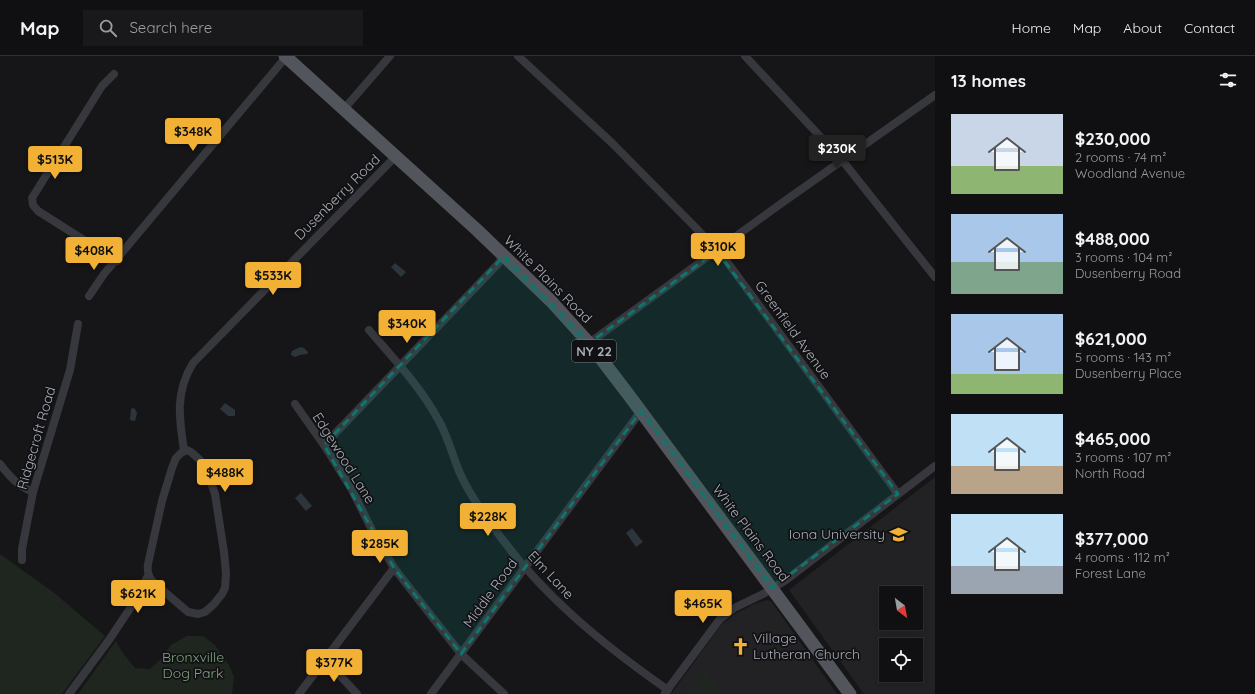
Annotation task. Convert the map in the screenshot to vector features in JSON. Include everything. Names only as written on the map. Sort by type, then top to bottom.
[{"type":"main road","name":"White Plains Road","points":[[285,56],[504,256],[551,301],[589,343],[850,694]]},
{"type":"street","points":[[89,296],[104,274],[285,56]]},
{"type":"street","points":[[344,109],[390,56]]},
{"type":"street","name":"Greenfield Avenue","points":[[518,56],[612,143],[725,259],[898,494]]},
{"type":"street","points":[[745,56],[842,160],[935,277]]},
{"type":"street","points":[[114,74],[102,86],[34,194],[32,202],[38,211],[116,261]]},
{"type":"street","points":[[589,343],[842,160],[935,95]]},
{"type":"street","name":"Dusenberry Road","points":[[184,451],[179,410],[180,397],[186,374],[193,363],[396,156]]},
{"type":"street","points":[[324,445],[504,256]]},
{"type":"street","name":"Ridgecroft Road","points":[[22,560],[22,549],[33,492],[70,370],[78,324]]},
{"type":"street","name":"Elm Lane","points":[[368,330],[400,366],[427,400],[450,444],[459,472],[471,494],[525,568],[537,582],[586,627],[666,692]]},
{"type":"street","name":"Edgewood Lane","points":[[295,404],[324,445],[352,490],[372,530],[394,568],[461,654],[504,694]]},
{"type":"street","name":"Middle Road","points":[[431,694],[641,411]]},
{"type":"street","points":[[69,694],[109,640],[133,604],[148,576],[148,564],[162,501],[172,468],[176,458],[187,450],[200,460],[213,486],[224,552],[226,573],[225,588],[214,604],[205,612],[198,614],[188,612],[148,576]]},
{"type":"street","points":[[0,464],[14,480],[24,488],[33,492]]},
{"type":"street","points":[[666,692],[720,619],[734,608],[786,580],[935,466]]},
{"type":"street","points":[[299,694],[394,568]]},
{"type":"street","points":[[326,660],[357,694]]},
{"type":"highlighted area","points":[[717,251],[898,494],[772,588],[641,411],[461,654],[394,568],[324,445],[504,256],[589,343]]},
{"type":"shaded area","points":[[395,263],[406,272],[401,277],[391,267]]},
{"type":"shaded area","points":[[300,347],[304,348],[308,352],[307,354],[295,357],[291,355],[292,351]]},
{"type":"shaded area","points":[[225,403],[235,410],[235,416],[228,416],[220,409]]},
{"type":"shaded area","points":[[133,408],[137,413],[135,421],[130,420],[131,409]]},
{"type":"shaded area","name":"Iona University","points":[[935,477],[935,694],[864,694],[789,590]]},
{"type":"shaded area","points":[[301,493],[312,506],[306,511],[295,498]]},
{"type":"shaded area","points":[[632,528],[643,542],[636,547],[626,533]]},
{"type":"shaded area","points":[[767,600],[771,601],[837,694],[671,694],[722,624],[735,614],[754,604]]},
{"type":"green space","points":[[0,554],[53,592],[105,636],[62,694],[0,694]]},
{"type":"green space","name":"Bronxville Dog Park","points":[[187,636],[203,636],[215,645],[229,665],[234,677],[232,694],[78,694],[116,641],[122,652],[135,668],[150,669],[159,661],[171,645]]},
{"type":"green space","points":[[705,673],[717,684],[713,688],[716,691],[714,694],[691,694],[698,687],[700,678]]},
{"type":"place","name":"Iona University","points":[[898,534]]},
{"type":"place","name":"Village Lutheran Church","points":[[740,646]]}]
